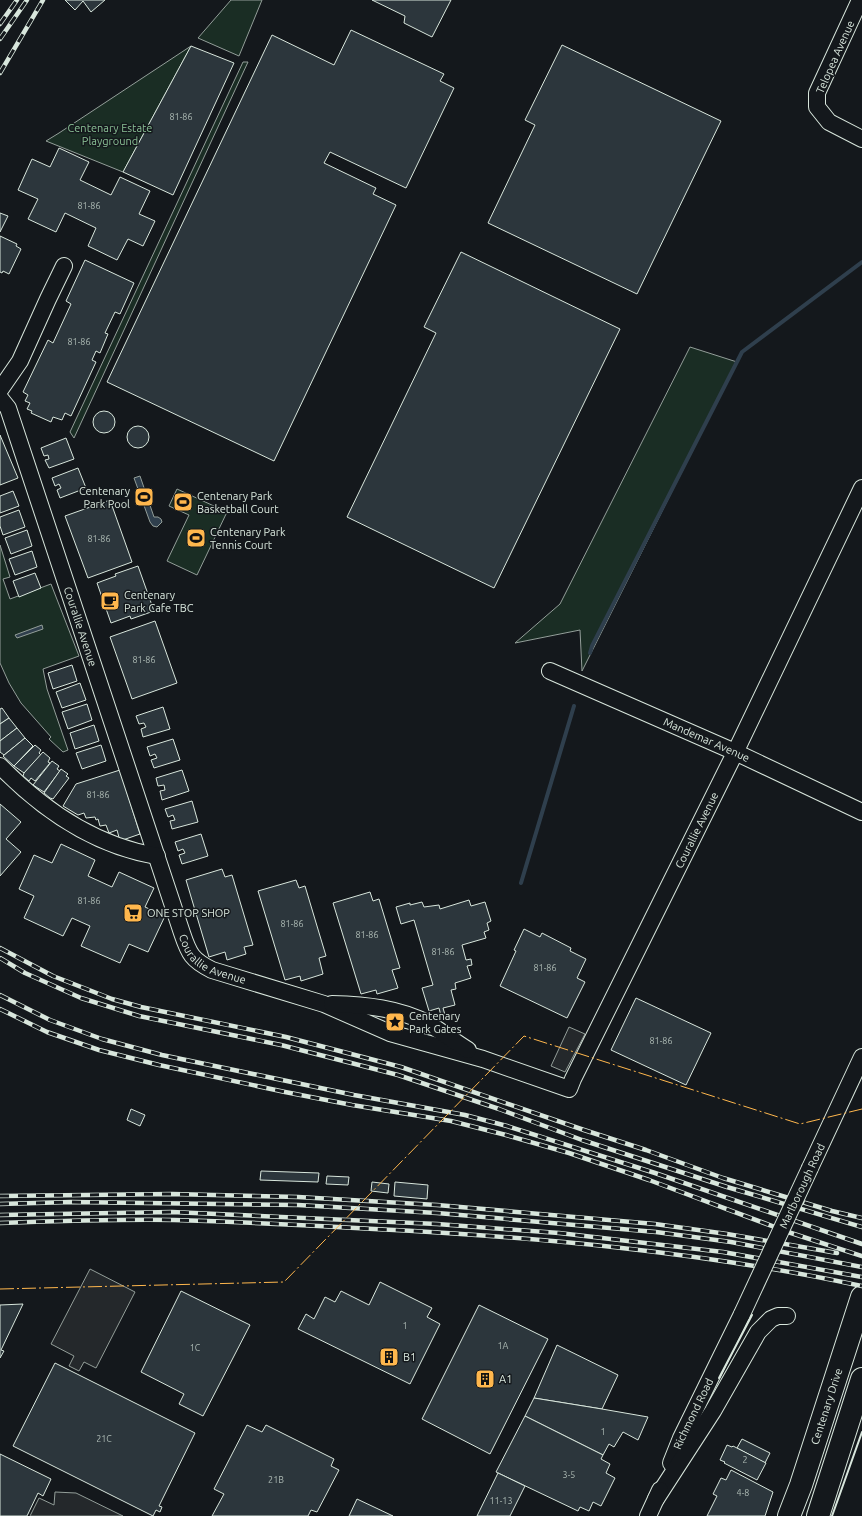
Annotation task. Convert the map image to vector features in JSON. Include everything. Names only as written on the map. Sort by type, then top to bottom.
[{"type":"highway","name":"Centenary Drive","points":[[789,1516],[801,1485],[862,1297]]},
{"type":"highway","points":[[818,1516],[860,1384]]},
{"type":"street","name":"Telopea Avenue","points":[[860,0],[816,93],[817,107],[829,122],[862,139]]},
{"type":"street","points":[[0,390],[20,361],[64,266]]},
{"type":"street","name":"Courallie Avenue","points":[[0,398],[8,408],[187,948],[192,956],[199,964],[212,970],[324,1004],[390,1033],[483,1059],[569,1089],[735,752],[862,488]]},
{"type":"street","name":"Mandemar Avenue","points":[[550,671],[735,752],[862,812]]},
{"type":"street","points":[[0,766],[16,783],[70,824],[119,847],[157,856]]},
{"type":"street","name":"Courallie Avenue","points":[[324,1004],[361,1005],[410,1015],[430,1025],[483,1059]]},
{"type":"street","points":[[403,1036],[410,1015]]},
{"type":"street","name":"Marlborough Road","points":[[742,1314],[862,1057]]},
{"type":"street","name":"Richmond Road","points":[[648,1516],[681,1438],[742,1314]]},
{"type":"street","points":[[656,1499],[713,1411],[758,1332],[771,1319],[778,1316],[787,1316]]},
{"type":"green space","points":[[231,0],[262,0],[239,56],[198,38]]},
{"type":"green space","name":"Centenary Estate Playground","points":[[191,46],[123,172],[46,141],[59,133]]},
{"type":"green space","points":[[243,62],[248,62],[74,438],[70,432]]},
{"type":"green space","points":[[690,347],[737,362],[582,671],[580,630],[515,643],[560,604]]},
{"type":"green space","name":"Centenary Park Tennis Court","points":[[177,489],[227,512],[197,575],[167,561],[189,515],[169,506]]},
{"type":"green space","points":[[0,545],[10,577],[3,579],[10,599],[51,584],[79,656],[43,669],[47,689],[68,750],[63,752],[49,739],[51,737],[21,703],[9,683],[0,663]]},
{"type":"shaded area","points":[[569,1027],[585,1034],[565,1072],[551,1066]]},
{"type":"shaded area","points":[[90,1269],[135,1292],[96,1368],[84,1362],[79,1371],[69,1366],[74,1356],[51,1344]]},
{"type":"shaded area","points":[[55,1492],[76,1493],[123,1516],[30,1516],[39,1498],[54,1505]]},
{"type":"water","name":"Centenary Park Pool","points":[[140,476],[154,517],[158,517],[162,522],[157,527],[153,526],[150,522],[134,478]]},
{"type":"water","points":[[42,625],[43,629],[17,638],[15,635]]},
{"type":"building","points":[[65,0],[105,0],[91,12],[83,1],[75,10]]},
{"type":"building","points":[[372,0],[451,0],[432,37],[404,23],[405,16]]},
{"type":"building","points":[[351,30],[444,74],[440,81],[454,88],[406,188],[330,152],[324,163],[376,188],[373,194],[396,205],[274,461],[107,382],[272,35],[334,65]]},
{"type":"building","points":[[562,45],[721,121],[637,294],[488,223],[535,125],[525,120]]},
{"type":"building","points":[[191,46],[234,63],[173,195],[123,172]]},
{"type":"building","points":[[59,148],[89,162],[80,180],[111,195],[120,177],[150,191],[139,214],[155,221],[143,246],[128,239],[117,260],[88,246],[96,228],[65,213],[56,232],[28,219],[38,199],[18,190],[32,159],[50,167]]},
{"type":"building","points":[[0,213],[8,216],[0,232]]},
{"type":"building","points":[[0,236],[17,244],[16,246],[21,249],[9,274],[3,271],[2,273],[0,272]]},
{"type":"building","points":[[461,252],[620,329],[494,588],[347,517],[436,333],[424,327]]},
{"type":"building","points":[[85,260],[134,283],[120,314],[115,312],[105,333],[108,334],[100,353],[96,351],[92,360],[96,362],[71,416],[65,413],[62,420],[53,417],[51,422],[31,413],[32,411],[27,409],[30,403],[25,401],[28,395],[23,392],[48,340],[53,343],[71,304],[66,301]]},
{"type":"building","points":[[104,411],[112,414],[115,422],[112,430],[104,433],[96,430],[93,422],[96,414]]},
{"type":"building","points":[[138,426],[146,429],[149,437],[146,445],[138,448],[130,445],[127,437],[130,429]]},
{"type":"building","points":[[0,435],[18,478],[0,485]]},
{"type":"building","points":[[66,438],[74,459],[49,468],[45,460],[49,459],[48,455],[44,456],[41,448]]},
{"type":"building","points":[[78,468],[86,488],[60,498],[57,490],[61,488],[59,484],[55,486],[52,478]]},
{"type":"building","points":[[13,491],[19,506],[0,513],[0,496]]},
{"type":"building","points":[[110,500],[132,562],[88,578],[65,516]]},
{"type":"building","points":[[19,510],[25,527],[3,535],[0,526],[0,517]]},
{"type":"building","points":[[27,530],[32,546],[11,554],[5,538]]},
{"type":"building","points":[[32,551],[37,567],[15,575],[9,559]]},
{"type":"building","points":[[138,566],[154,611],[131,619],[130,616],[111,623],[97,583],[116,576],[115,574]]},
{"type":"building","points":[[35,573],[41,588],[19,597],[13,581]]},
{"type":"building","points":[[155,621],[177,683],[132,699],[110,637]]},
{"type":"building","points":[[72,665],[77,681],[53,689],[48,673]]},
{"type":"building","points":[[80,683],[86,700],[62,708],[56,692]]},
{"type":"building","points":[[87,704],[92,720],[68,729],[62,712]]},
{"type":"building","points":[[163,707],[170,729],[143,737],[141,729],[146,727],[144,723],[139,724],[136,716]]},
{"type":"building","points":[[2,708],[9,718],[0,724],[0,709]]},
{"type":"building","points":[[9,718],[17,728],[0,741],[0,724]]},
{"type":"building","points":[[94,725],[99,741],[75,749],[70,733]]},
{"type":"building","points":[[17,728],[25,738],[4,755],[0,752],[0,741]]},
{"type":"building","points":[[25,738],[33,746],[14,766],[3,756]]},
{"type":"building","points":[[173,739],[180,760],[154,768],[151,760],[157,758],[155,754],[150,756],[147,747]]},
{"type":"building","points":[[35,745],[41,750],[39,753],[41,755],[24,773],[14,766]]},
{"type":"building","points":[[101,745],[106,761],[82,769],[76,753]]},
{"type":"building","points":[[43,752],[50,758],[48,762],[50,763],[35,781],[31,778],[29,781],[23,776],[24,773]]},
{"type":"building","points":[[52,761],[59,766],[57,769],[60,771],[44,792],[33,785]]},
{"type":"building","points":[[61,769],[68,774],[66,776],[69,778],[53,799],[44,793]]},
{"type":"building","points":[[120,770],[140,834],[120,841],[117,830],[109,833],[106,825],[100,826],[98,819],[96,820],[95,817],[86,818],[84,813],[78,815],[63,806],[76,784]]},
{"type":"building","points":[[182,770],[189,791],[162,800],[160,791],[165,790],[164,785],[158,786],[156,778]]},
{"type":"building","points":[[192,801],[198,822],[172,829],[170,821],[175,820],[173,815],[168,817],[165,809]]},
{"type":"building","points":[[0,804],[21,822],[6,839],[21,852],[0,876]]},
{"type":"building","points":[[201,834],[208,856],[182,864],[179,855],[185,853],[183,849],[178,851],[175,842]]},
{"type":"building","points":[[61,844],[95,860],[88,876],[112,887],[119,872],[154,888],[145,907],[165,916],[148,952],[129,944],[120,963],[81,946],[90,926],[72,918],[63,936],[24,918],[34,896],[19,889],[34,855],[52,863]]},
{"type":"building","points":[[222,869],[225,877],[232,875],[253,945],[244,947],[246,954],[227,960],[225,952],[209,957],[186,880]]},
{"type":"building","points":[[296,880],[299,888],[305,886],[326,956],[319,958],[323,974],[301,981],[300,976],[285,980],[258,891]]},
{"type":"building","points":[[370,892],[373,901],[379,899],[400,968],[392,970],[398,988],[377,994],[376,990],[361,994],[333,903]]},
{"type":"building","points":[[469,900],[471,906],[485,902],[491,921],[487,923],[489,930],[484,932],[486,938],[462,945],[466,960],[471,959],[472,965],[467,966],[471,978],[455,983],[456,989],[451,990],[455,1005],[443,1008],[445,1015],[441,1016],[439,1008],[429,1011],[422,988],[433,985],[414,920],[401,924],[396,907],[410,903],[410,905],[422,902],[424,907],[439,905],[440,909]]},
{"type":"building","points":[[524,929],[540,937],[542,933],[571,948],[570,951],[586,959],[577,978],[585,982],[567,1018],[500,986]]},
{"type":"building","points":[[636,998],[711,1033],[686,1085],[611,1050]]},
{"type":"building","points":[[131,1109],[145,1115],[140,1126],[127,1120]]},
{"type":"building","points":[[261,1171],[319,1173],[318,1182],[260,1180]]},
{"type":"building","points":[[327,1176],[349,1177],[348,1185],[326,1184]]},
{"type":"building","points":[[372,1182],[389,1184],[388,1193],[371,1191]]},
{"type":"building","points":[[395,1182],[428,1185],[427,1199],[394,1196]]},
{"type":"building","name":"B1","points":[[380,1282],[432,1308],[427,1317],[440,1324],[410,1384],[298,1329],[306,1314],[314,1319],[325,1297],[335,1302],[341,1291],[369,1305]]},
{"type":"building","points":[[181,1291],[250,1325],[203,1416],[179,1404],[184,1394],[141,1372]]},
{"type":"building","points":[[23,1304],[1,1350],[4,1351],[0,1358],[0,1305]]},
{"type":"building","name":"A1","points":[[479,1305],[548,1339],[490,1454],[422,1419]]},
{"type":"building","name":"A1","points":[[557,1345],[618,1375],[602,1409],[534,1398]]},
{"type":"building","points":[[55,1363],[195,1433],[159,1506],[162,1507],[160,1512],[156,1510],[153,1516],[13,1446]]},
{"type":"building","points":[[534,1398],[648,1417],[638,1440],[623,1432],[614,1447],[609,1444],[603,1455],[525,1416]]},
{"type":"building","points":[[525,1416],[603,1455],[601,1459],[610,1464],[606,1473],[615,1478],[601,1506],[593,1502],[589,1511],[580,1507],[578,1511],[496,1472]]},
{"type":"building","points":[[247,1425],[262,1432],[266,1425],[334,1459],[331,1466],[339,1470],[317,1512],[311,1510],[308,1516],[212,1516],[224,1494],[214,1489]]},
{"type":"building","points":[[742,1439],[770,1453],[765,1463],[737,1448]]},
{"type":"building","points":[[727,1445],[733,1446],[766,1463],[757,1480],[720,1460]]},
{"type":"building","points":[[0,1454],[51,1479],[43,1496],[38,1493],[27,1516],[0,1516]]},
{"type":"building","points":[[731,1470],[773,1492],[765,1516],[707,1516],[717,1496],[713,1494],[721,1478],[726,1480]]},
{"type":"building","points":[[498,1473],[525,1486],[510,1516],[477,1516]]},
{"type":"building","points":[[357,1499],[393,1516],[349,1516]]},
{"type":"waterway","points":[[590,653],[592,646],[742,352],[862,262]]},
{"type":"waterway","points":[[521,883],[574,706]]},
{"type":"railway","points":[[0,24],[17,0]]},
{"type":"railway","points":[[0,39],[27,0]]},
{"type":"railway","points":[[0,73],[43,0]]},
{"type":"railway","points":[[0,948],[53,976],[112,999],[141,1007],[286,1037],[401,1067],[646,1150],[723,1178],[832,1211],[862,1218]]},
{"type":"railway","points":[[0,958],[25,973],[81,998],[139,1016],[281,1045],[398,1075],[499,1109],[582,1140],[727,1187],[862,1227]]},
{"type":"railway","points":[[0,995],[50,1020],[102,1039],[162,1055],[354,1095],[465,1115],[507,1126],[655,1173],[862,1244]]},
{"type":"railway","points":[[0,1009],[47,1032],[99,1050],[159,1065],[285,1092],[352,1105],[451,1121],[569,1153],[649,1180],[788,1232],[862,1256]]},
{"type":"railway","points":[[0,1196],[172,1194],[298,1197],[437,1205],[655,1224],[727,1234],[837,1253]]},
{"type":"railway","points":[[0,1204],[71,1202],[298,1205],[437,1213],[656,1232],[731,1242],[862,1267]]},
{"type":"railway","points":[[0,1215],[172,1212],[437,1224],[559,1233],[723,1252],[862,1277]]},
{"type":"railway","points":[[0,1223],[174,1220],[324,1226],[497,1236],[681,1255],[802,1274],[862,1286]]},
{"type":"wall","points":[[719,1378],[752,1315]]},
{"type":"wall","points":[[832,1516],[862,1432]]},
{"type":"power","points":[[0,1289],[284,1282],[524,1036],[800,1124],[862,1109]]},
{"type":"place","name":"Centenary Park Pool","points":[[144,497]]},
{"type":"place","name":"Centenary Park Basketball Court","points":[[183,502]]},
{"type":"place","name":"Centenary Park Tennis Court","points":[[196,538]]},
{"type":"place","name":"Centenary Park Cafe TBC","points":[[110,601]]},
{"type":"place","name":"ONE STOP SHOP","points":[[133,913]]},
{"type":"place","name":"Centenary Park Gates","points":[[395,1022]]},
{"type":"place","name":"B1","points":[[389,1357]]},
{"type":"place","name":"A1","points":[[485,1379]]}]
